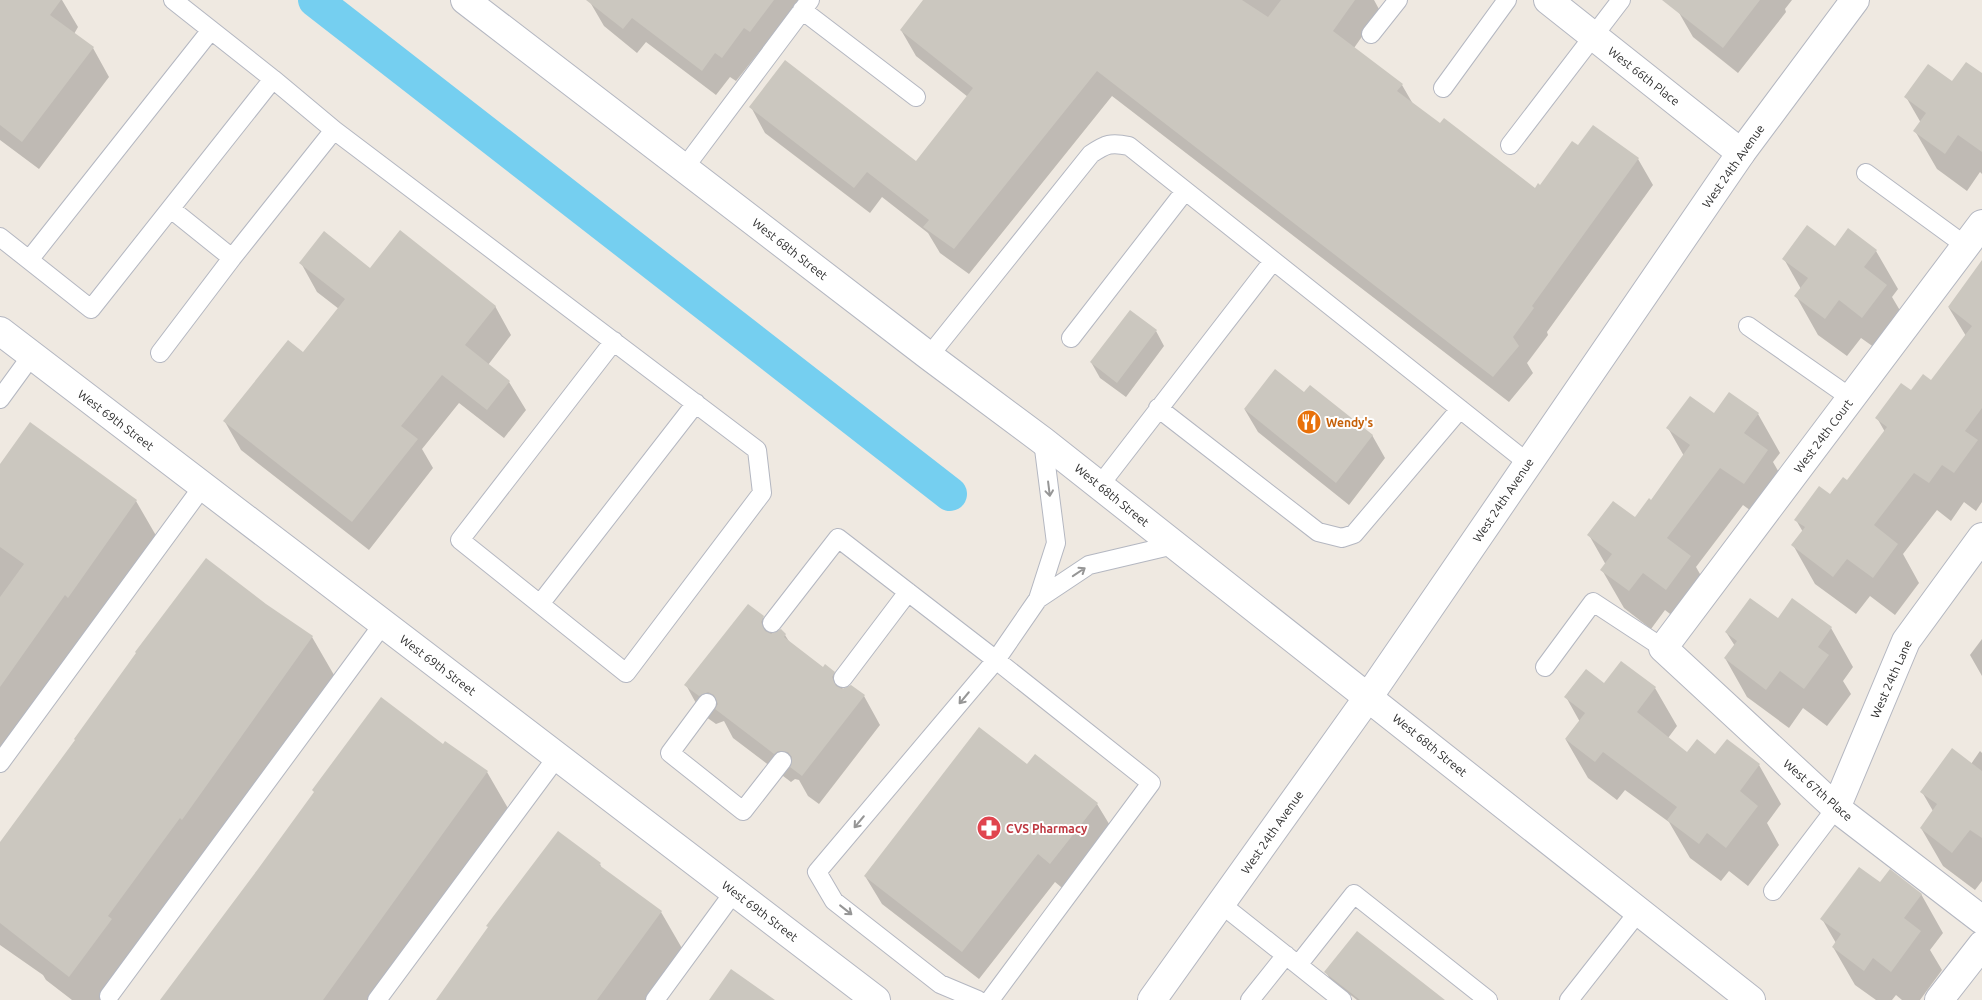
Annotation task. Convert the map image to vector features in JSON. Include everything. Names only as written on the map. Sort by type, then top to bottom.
[{"type":"street","name":"West 66th Place","points":[[1548,0],[1741,153]]},
{"type":"street","name":"West 24th Avenue","points":[[1152,1000],[1369,696],[1741,153],[1855,0]]},
{"type":"street","name":"West 68th Street","points":[[472,2],[929,356],[1044,441],[1174,545],[1369,696],[1751,1000]]},
{"type":"street","name":"West 24th Court","points":[[1663,648],[1982,224]]},
{"type":"street","name":"West 69th Street","points":[[0,331],[876,1000]]},
{"type":"street","name":"West 24th Lane","points":[[1836,808],[1906,641],[1982,537]]},
{"type":"street","name":"West 67th Place","points":[[1663,648],[1836,808],[1982,920]]},
{"type":"street","points":[[1939,1000],[1982,945]]},
{"type":"lane","points":[[173,0],[334,130],[614,341],[696,403],[757,450],[762,493],[626,673],[460,540],[614,341]]},
{"type":"lane","points":[[1371,34],[1398,0]]},
{"type":"lane","points":[[1443,88],[1507,0]]},
{"type":"lane","points":[[1510,145],[1621,0]]},
{"type":"lane","points":[[685,167],[806,5],[916,97]]},
{"type":"lane","points":[[29,260],[211,30]]},
{"type":"lane","points":[[0,237],[91,309],[273,79]]},
{"type":"lane","points":[[160,353],[232,258],[334,130]]},
{"type":"lane","points":[[929,356],[1086,160],[1104,145],[1115,142],[1129,146],[1528,463]]},
{"type":"lane","points":[[1866,173],[1966,246]]},
{"type":"lane","points":[[1071,338],[1185,191]]},
{"type":"lane","points":[[171,208],[232,258]]},
{"type":"lane","points":[[1100,485],[1273,261]]},
{"type":"lane","points":[[1748,326],[1851,398]]},
{"type":"lane","points":[[0,398],[32,355]]},
{"type":"lane","points":[[540,604],[696,403]]},
{"type":"lane","points":[[1158,408],[1318,532],[1342,538],[1354,534],[1460,409]]},
{"type":"lane","points":[[978,1000],[940,984],[834,901],[817,872],[996,660],[1038,598],[1056,543],[1044,441]]},
{"type":"lane","points":[[0,763],[203,486]]},
{"type":"lane","points":[[772,623],[838,538],[996,660],[1150,783],[990,1000]]},
{"type":"lane","points":[[1038,598],[1089,564],[1174,545]]},
{"type":"lane","points":[[843,678],[908,592]]},
{"type":"lane","points":[[1545,667],[1593,602],[1663,648]]},
{"type":"lane","points":[[109,996],[383,624]]},
{"type":"lane","points":[[707,703],[670,753],[743,811],[782,761]]},
{"type":"lane","points":[[377,1000],[557,757]]},
{"type":"lane","points":[[1773,891],[1836,808]]},
{"type":"lane","points":[[655,1000],[734,892]]},
{"type":"lane","points":[[1250,1000],[1292,960],[1354,894],[1488,1000]]},
{"type":"lane","points":[[1221,904],[1337,998]]},
{"type":"lane","points":[[1569,1000],[1639,911]]},
{"type":"building","points":[[0,0],[61,0],[50,15],[94,47],[22,142],[0,125]]},
{"type":"building","points":[[586,0],[774,0],[750,32],[744,28],[722,58],[715,53],[702,71],[632,18],[623,29]]},
{"type":"building","points":[[923,0],[1242,0],[1268,17],[1281,0],[1355,0],[1333,31],[1403,84],[1397,91],[1440,123],[1444,118],[1535,188],[1538,183],[1540,185],[1572,141],[1578,145],[1593,125],[1639,158],[1532,306],[1534,308],[1513,337],[1519,346],[1493,377],[1097,71],[954,249],[923,227],[929,220],[867,172],[854,188],[749,107],[785,60],[916,161],[973,88],[900,30]]},
{"type":"building","points":[[1662,0],[1760,0],[1723,48]]},
{"type":"building","points":[[1966,62],[1982,73],[1982,152],[1958,135],[1945,154],[1913,131],[1926,113],[1904,97],[1928,64],[1952,81]]},
{"type":"building","points":[[1807,225],[1835,246],[1848,228],[1877,250],[1864,267],[1887,285],[1862,318],[1839,300],[1825,319],[1794,296],[1808,278],[1782,259]]},
{"type":"building","points":[[400,230],[496,306],[465,345],[510,381],[487,410],[442,375],[401,426],[418,439],[352,522],[223,421],[288,340],[303,352],[345,299],[299,263],[324,231],[370,268]]},
{"type":"building","points":[[1982,260],[1982,408],[1965,431],[1978,440],[1954,473],[1942,465],[1929,483],[1914,473],[1874,525],[1898,544],[1873,578],[1847,559],[1833,577],[1791,545],[1805,527],[1794,520],[1819,486],[1830,494],[1843,477],[1847,480],[1887,427],[1875,418],[1901,383],[1911,390],[1923,374],[1931,380],[1972,326],[1948,307]]},
{"type":"building","points":[[1130,310],[1157,330],[1117,383],[1090,362]]},
{"type":"building","name":"Wendy's","points":[[1275,369],[1304,392],[1310,385],[1373,435],[1336,483],[1244,409]]},
{"type":"building","points":[[1729,392],[1759,413],[1744,433],[1768,450],[1744,484],[1720,468],[1667,538],[1691,556],[1666,590],[1643,573],[1629,591],[1600,570],[1612,554],[1587,535],[1613,501],[1635,517],[1649,498],[1651,500],[1690,445],[1666,428],[1690,396],[1714,413]]},
{"type":"building","points":[[30,422],[137,500],[68,598],[65,595],[0,687],[0,597],[24,564],[0,547],[0,464]]},
{"type":"building","points":[[206,558],[266,604],[313,636],[182,820],[180,818],[108,916],[112,919],[69,977],[0,923],[0,842],[75,740],[135,652]]},
{"type":"building","points":[[1750,598],[1778,618],[1792,598],[1832,627],[1818,647],[1829,655],[1804,689],[1780,671],[1766,690],[1724,658],[1737,641],[1725,632]]},
{"type":"building","points":[[748,604],[764,616],[761,622],[765,631],[771,634],[781,629],[786,634],[784,637],[823,667],[825,664],[835,672],[832,677],[836,686],[842,689],[851,685],[865,695],[802,776],[790,767],[792,757],[788,752],[778,751],[774,754],[715,709],[718,704],[714,695],[708,692],[699,696],[684,685]]},
{"type":"building","points":[[1621,661],[1656,687],[1637,712],[1687,752],[1697,739],[1715,754],[1727,739],[1760,764],[1740,791],[1758,806],[1726,848],[1707,833],[1699,844],[1667,820],[1677,807],[1603,752],[1595,762],[1565,739],[1585,713],[1564,697],[1586,669],[1604,683]]},
{"type":"building","points":[[381,697],[443,744],[445,741],[488,771],[323,1000],[160,1000],[258,869],[314,792],[312,790]]},
{"type":"building","name":"CVS Pharmacy","points":[[979,727],[1027,764],[1035,754],[1098,803],[1050,864],[1038,854],[962,952],[864,876]]},
{"type":"building","points":[[1952,748],[1982,771],[1982,838],[1970,830],[1952,853],[1920,828],[1937,804],[1920,792]]},
{"type":"building","points":[[558,831],[601,863],[599,865],[662,911],[597,1000],[436,1000],[488,927],[486,926]]},
{"type":"building","points":[[1859,867],[1880,882],[1890,869],[1922,894],[1904,918],[1921,931],[1891,972],[1873,958],[1864,971],[1832,947],[1841,934],[1820,919]]},
{"type":"building","points":[[1357,931],[1445,1000],[1360,1000],[1324,972]]},
{"type":"building","points":[[731,969],[775,1000],[709,1000]]},
{"type":"waterway","points":[[315,0],[950,494]]},
{"type":"place","name":"Wendy's","points":[[1309,422]]},
{"type":"place","name":"CVS Pharmacy","points":[[989,828]]}]
